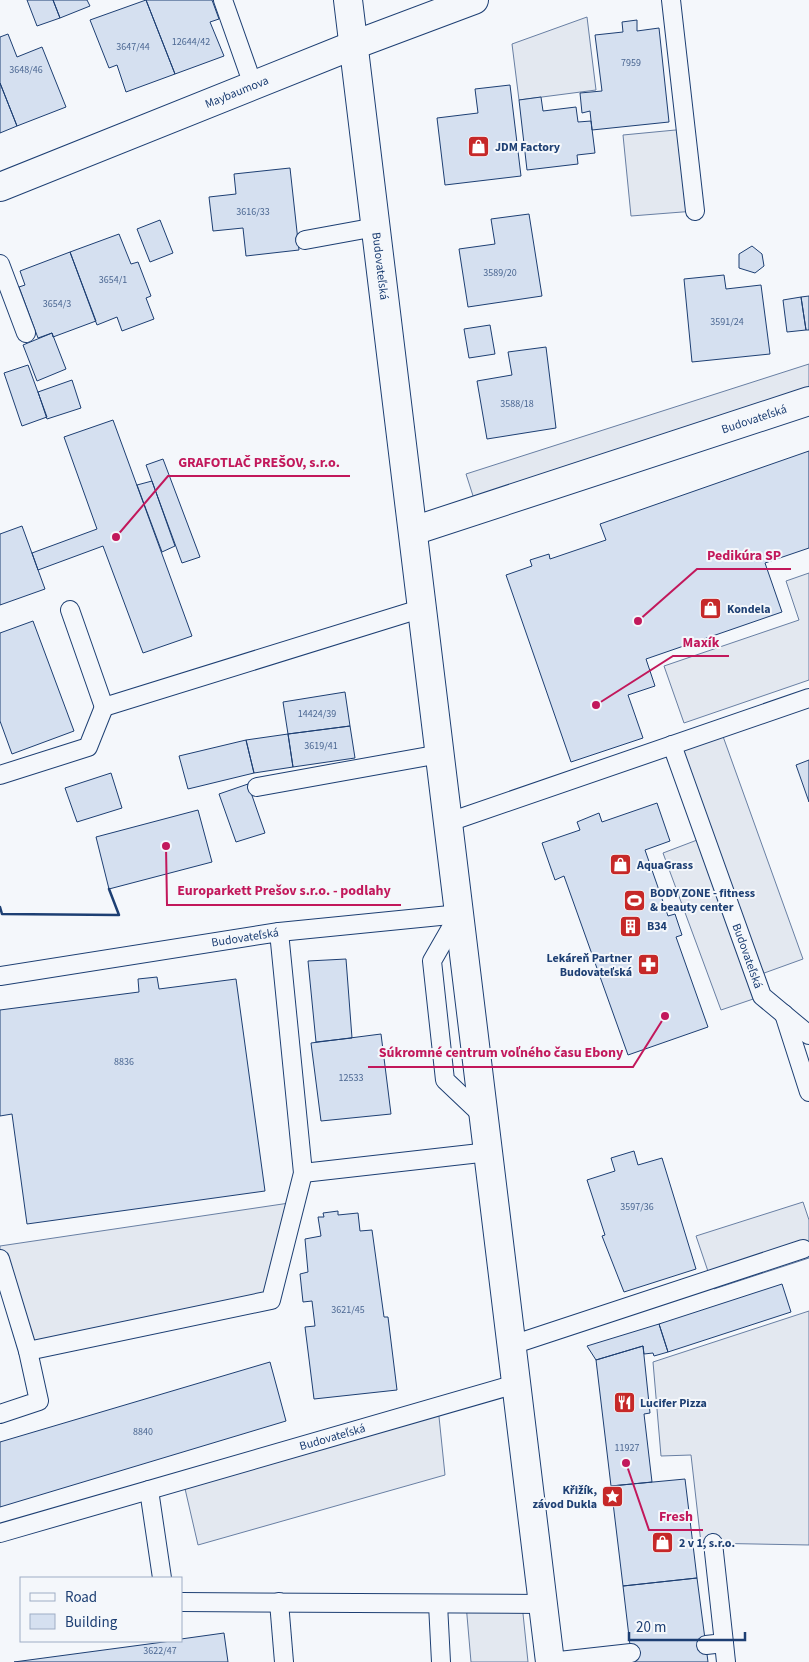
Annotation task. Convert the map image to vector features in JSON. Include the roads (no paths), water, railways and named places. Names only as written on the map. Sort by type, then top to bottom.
[{"type":"street","name":"Budovateľská","points":[[348,0],[414,531],[544,1614],[557,1662]]},
{"type":"street","name":"Maybaumova","points":[[0,187],[354,45],[474,0]]},
{"type":"street","name":"Budovateľská","points":[[414,531],[809,401]]},
{"type":"lane","points":[[223,0],[254,85]]},
{"type":"lane","points":[[671,0],[695,210]]},
{"type":"lane","points":[[306,240],[376,227]]},
{"type":"lane","points":[[0,264],[26,333]]},
{"type":"lane","points":[[104,707],[423,608]]},
{"type":"lane","points":[[0,775],[88,747],[104,707],[70,610]]},
{"type":"lane","points":[[449,822],[809,698]]},
{"type":"lane","name":"Budovateľská","points":[[672,745],[762,996],[809,1035]]},
{"type":"lane","points":[[257,788],[440,754]]},
{"type":"lane","points":[[279,932],[460,914]]},
{"type":"lane","name":"Budovateľská","points":[[0,976],[279,932],[303,1172],[270,1300],[28,1352]]},
{"type":"lane","points":[[784,1014],[809,1092]]},
{"type":"lane","points":[[303,1172],[488,1152]]},
{"type":"lane","points":[[512,1345],[803,1249]]},
{"type":"lane","points":[[0,1259],[28,1352],[39,1401],[0,1414]]},
{"type":"lane","name":"Budovateľská","points":[[0,1532],[516,1384]]},
{"type":"lane","points":[[149,1490],[162,1577]]},
{"type":"lane","points":[[713,1543],[726,1662]]},
{"type":"lane","points":[[182,1602],[438,1604],[544,1614]]},
{"type":"lane","points":[[280,1602],[284,1662]]},
{"type":"lane","points":[[438,1604],[441,1662]]},
{"type":"lane","points":[[706,1645],[724,1643]]},
{"type":"lane","points":[[557,1662],[631,1653]]},
{"type":"place","name":"JDM Factory","points":[[479,147]]},
{"type":"place","name":"GRAFOTLAČ PREŠOV, s.r.o.","points":[[116,537]]},
{"type":"place","name":"Kondela","points":[[711,609]]},
{"type":"place","name":"Pedikúra SP","points":[[638,621]]},
{"type":"place","name":"Maxík","points":[[596,705]]},
{"type":"place","name":"Europarkett Prešov s.r.o. - podlahy","points":[[166,846]]},
{"type":"place","name":"AquaGrass","points":[[621,865]]},
{"type":"place","name":"BODY ZONE - fitness & beauty center","points":[[634,900]]},
{"type":"place","name":"B34","points":[[631,926]]},
{"type":"place","name":"Lekáreň Partner Budovateľská","points":[[648,965]]},
{"type":"place","name":"Súkromné centrum voľného času Ebony","points":[[665,1016]]},
{"type":"place","name":"Lucifer Pizza","points":[[624,1403]]},
{"type":"place","name":"Fresh","points":[[626,1463]]},
{"type":"place","name":"Křižík, závod Dukla","points":[[613,1497]]},
{"type":"place","name":"2 v 1, s.r.o.","points":[[663,1543]]}]
